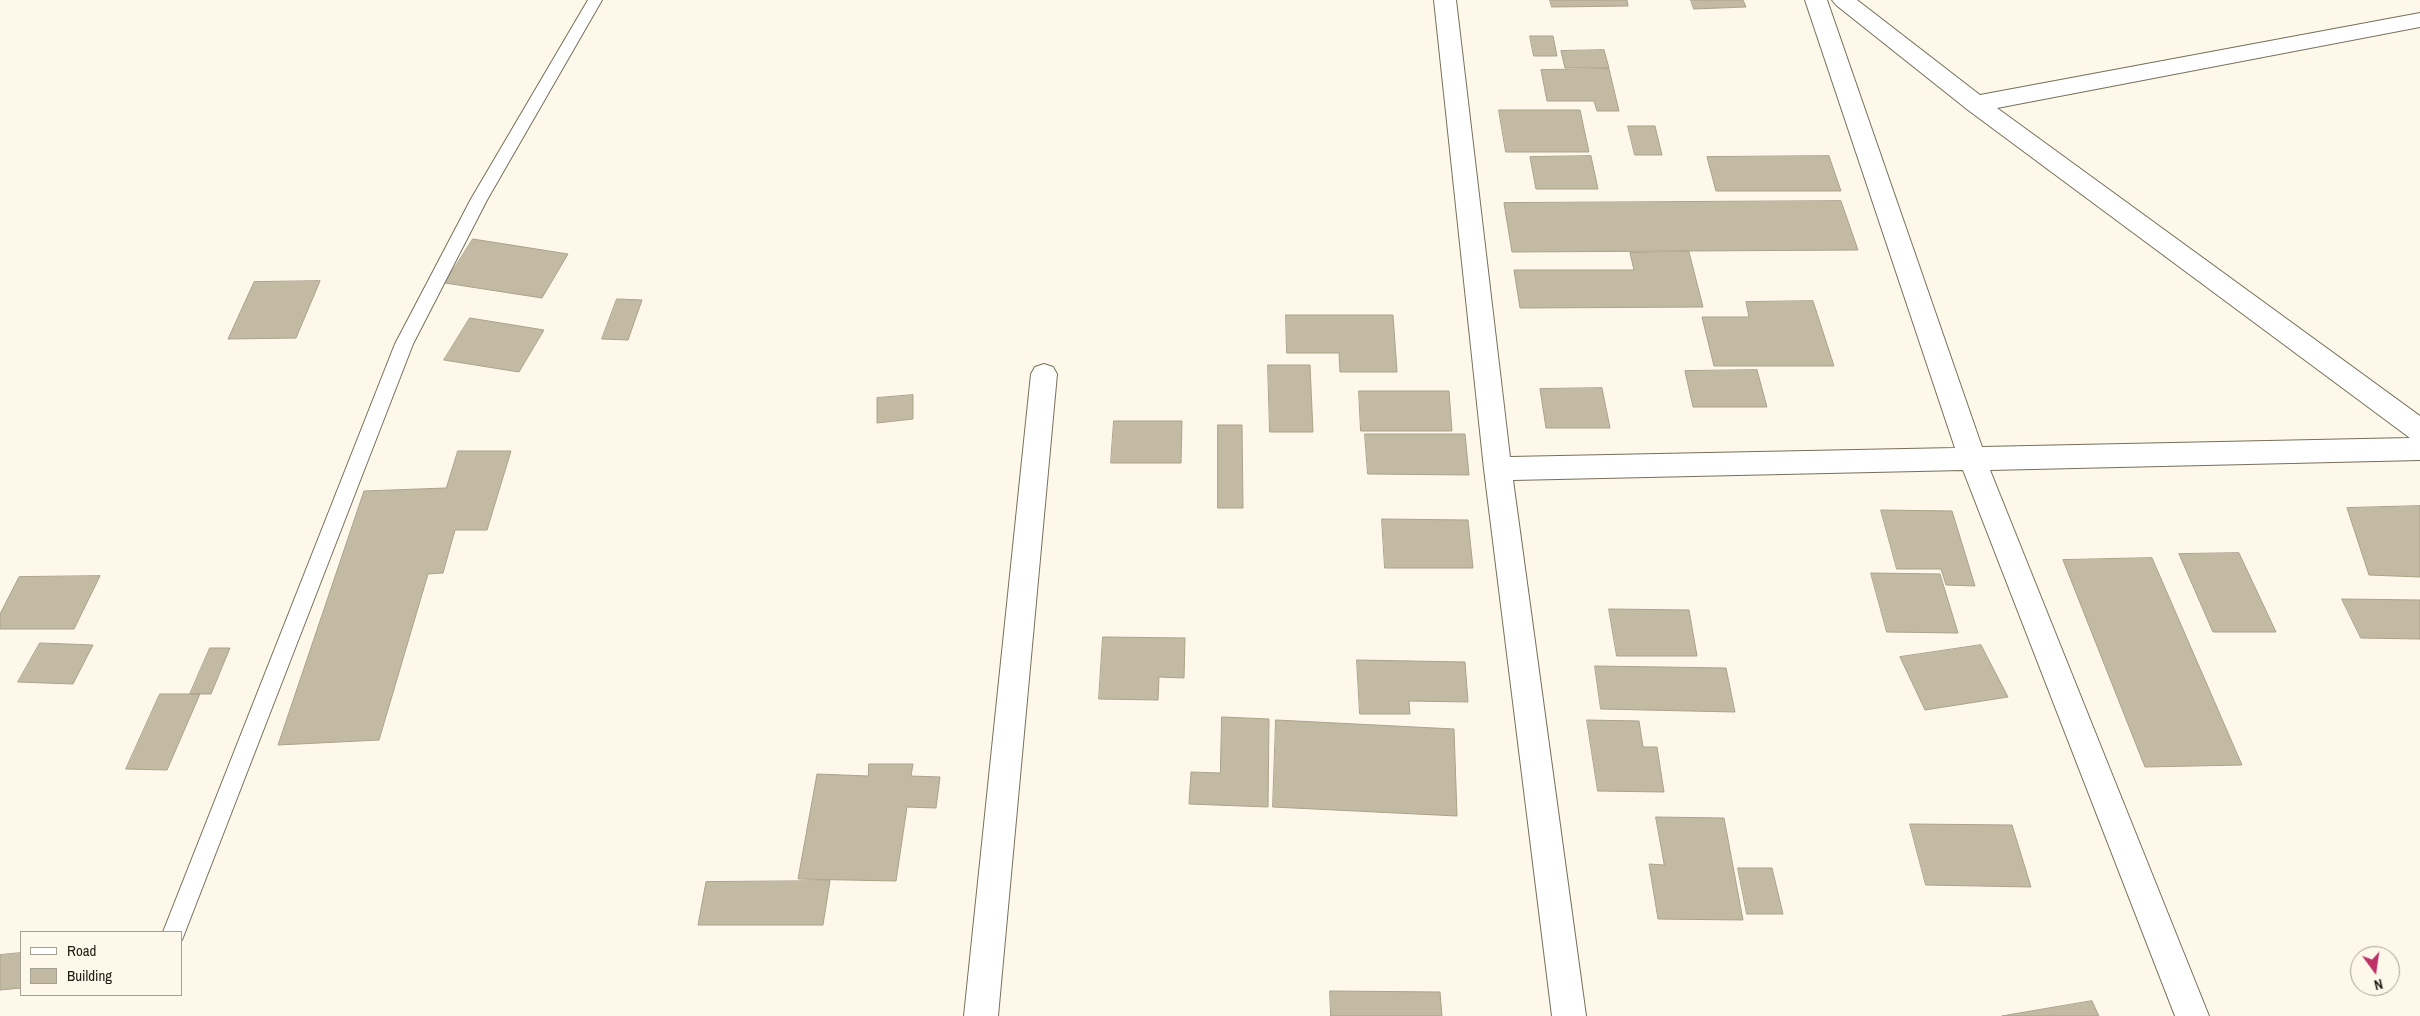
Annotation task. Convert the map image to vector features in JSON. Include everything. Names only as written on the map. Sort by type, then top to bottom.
[{"type":"street","points":[[1445,0],[1498,468],[1569,1016]]},
{"type":"street","points":[[1816,0],[1972,458],[2192,1016]]},
{"type":"street","points":[[1844,0],[1976,104],[2420,431]]},
{"type":"street","points":[[1976,104],[2420,20]]},
{"type":"street","points":[[980,1016],[1044,374]]},
{"type":"street","points":[[1498,468],[2420,449]]},
{"type":"lane","points":[[174,931],[404,344],[479,199],[595,0]]},
{"type":"building","points":[[1550,0],[1627,0],[1628,6],[1552,7]]},
{"type":"building","points":[[1691,0],[1743,0],[1746,7],[1694,9]]},
{"type":"building","points":[[1530,36],[1553,36],[1557,56],[1534,56]]},
{"type":"building","points":[[1604,50],[1609,68],[1565,68],[1561,51]]},
{"type":"building","points":[[1609,69],[1619,111],[1597,111],[1594,101],[1547,101],[1541,70]]},
{"type":"building","points":[[1499,110],[1580,110],[1589,152],[1506,152]]},
{"type":"building","points":[[1628,126],[1655,126],[1662,155],[1635,155]]},
{"type":"building","points":[[1591,156],[1598,189],[1536,189],[1530,157]]},
{"type":"building","points":[[1829,156],[1841,191],[1716,191],[1707,157]]},
{"type":"building","points":[[1841,201],[1858,250],[1512,252],[1504,203]]},
{"type":"building","points":[[473,239],[568,254],[542,298],[445,283]]},
{"type":"building","points":[[1689,252],[1703,307],[1520,308],[1514,270],[1634,270],[1630,253]]},
{"type":"building","points":[[320,281],[296,338],[228,339],[254,282]]},
{"type":"building","points":[[617,299],[642,300],[628,340],[602,339]]},
{"type":"building","points":[[1813,301],[1834,366],[1714,366],[1702,317],[1749,317],[1746,302]]},
{"type":"building","points":[[1286,315],[1393,315],[1397,372],[1340,372],[1339,353],[1287,353]]},
{"type":"building","points":[[470,318],[544,330],[519,372],[444,360]]},
{"type":"building","points":[[1268,365],[1310,365],[1313,432],[1270,432]]},
{"type":"building","points":[[1757,370],[1767,407],[1693,407],[1685,371]]},
{"type":"building","points":[[1602,388],[1610,428],[1546,428],[1540,389]]},
{"type":"building","points":[[1359,391],[1449,391],[1452,431],[1361,431]]},
{"type":"building","points":[[913,395],[913,419],[877,423],[877,398]]},
{"type":"building","points":[[1114,421],[1182,421],[1181,463],[1111,463]]},
{"type":"building","points":[[1218,425],[1242,425],[1243,508],[1218,508]]},
{"type":"building","points":[[1365,434],[1465,434],[1469,475],[1368,474]]},
{"type":"building","points":[[458,451],[511,451],[487,530],[455,530],[443,573],[428,574],[379,740],[278,745],[364,491],[446,488]]},
{"type":"building","points":[[2420,506],[2420,577],[2369,575],[2347,508]]},
{"type":"building","points":[[1881,510],[1952,511],[1975,586],[1946,585],[1941,569],[1897,569]]},
{"type":"building","points":[[1382,519],[1468,520],[1473,568],[1385,568]]},
{"type":"building","points":[[2239,553],[2276,632],[2213,632],[2179,554]]},
{"type":"building","points":[[2152,558],[2242,765],[2145,767],[2063,560]]},
{"type":"building","points":[[1871,573],[1940,574],[1958,633],[1887,632]]},
{"type":"building","points":[[100,576],[74,629],[0,629],[0,614],[19,577]]},
{"type":"building","points":[[2342,599],[2420,600],[2420,639],[2361,638]]},
{"type":"building","points":[[1609,609],[1689,610],[1697,656],[1617,656]]},
{"type":"building","points":[[1103,637],[1185,638],[1184,678],[1159,677],[1158,700],[1099,699]]},
{"type":"building","points":[[40,643],[93,645],[73,684],[18,682]]},
{"type":"building","points":[[1981,645],[2008,697],[1925,710],[1900,657]]},
{"type":"building","points":[[210,648],[230,648],[211,694],[190,694]]},
{"type":"building","points":[[1357,660],[1465,662],[1468,702],[1409,701],[1410,714],[1360,714]]},
{"type":"building","points":[[1595,666],[1726,668],[1735,712],[1601,709]]},
{"type":"building","points":[[160,694],[200,694],[167,770],[126,769]]},
{"type":"building","points":[[1222,717],[1269,719],[1268,807],[1189,804],[1191,772],[1220,773]]},
{"type":"building","points":[[1276,720],[1454,729],[1457,816],[1273,807]]},
{"type":"building","points":[[1587,720],[1639,721],[1643,747],[1657,747],[1664,792],[1598,791]]},
{"type":"building","points":[[869,764],[913,764],[911,776],[940,777],[936,808],[907,807],[896,881],[798,879],[817,774],[868,776]]},
{"type":"building","points":[[1656,817],[1724,818],[1743,920],[1658,919],[1649,864],[1664,865]]},
{"type":"building","points":[[1910,824],[2012,825],[2031,887],[1926,885]]},
{"type":"building","points":[[1738,868],[1772,868],[1783,914],[1747,914]]},
{"type":"building","points":[[830,881],[823,925],[698,925],[706,882]]},
{"type":"building","points":[[20,953],[20,988],[0,990],[0,955]]},
{"type":"building","points":[[1330,991],[1440,992],[1442,1016],[1331,1016]]},
{"type":"building","points":[[2092,1001],[2099,1016],[2002,1016]]}]
